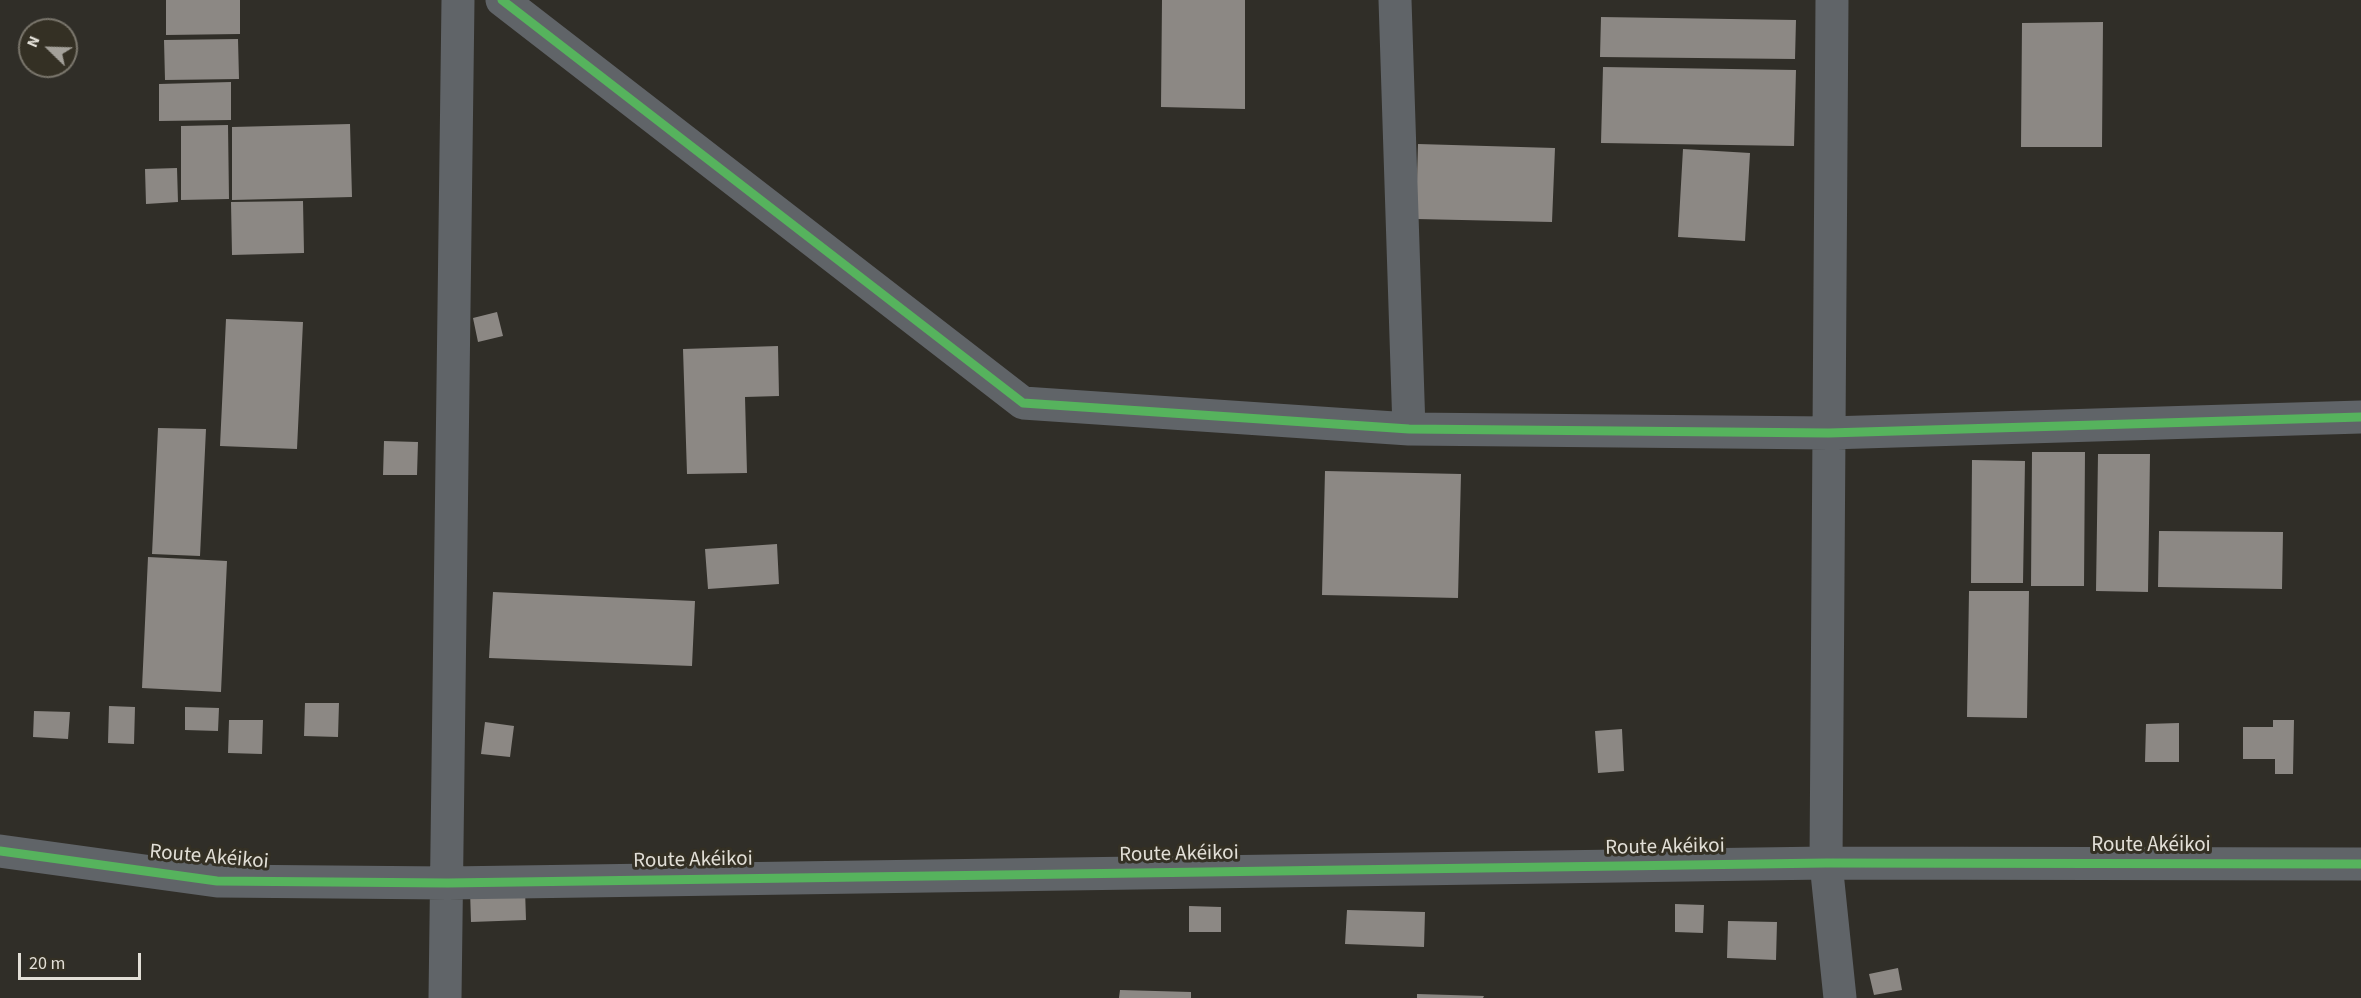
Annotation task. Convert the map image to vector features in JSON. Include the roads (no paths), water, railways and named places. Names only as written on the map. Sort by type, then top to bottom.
[{"type":"street","points":[[445,998],[458,0]]},
{"type":"street","points":[[502,0],[1023,403],[1409,429],[1829,433],[2361,417]]},
{"type":"street","points":[[1395,0],[1409,429]]},
{"type":"street","points":[[1832,0],[1826,863],[1840,998]]},
{"type":"street","name":"Route Akéikoi","points":[[0,851],[217,881],[448,883],[1826,863],[2361,864]]}]
